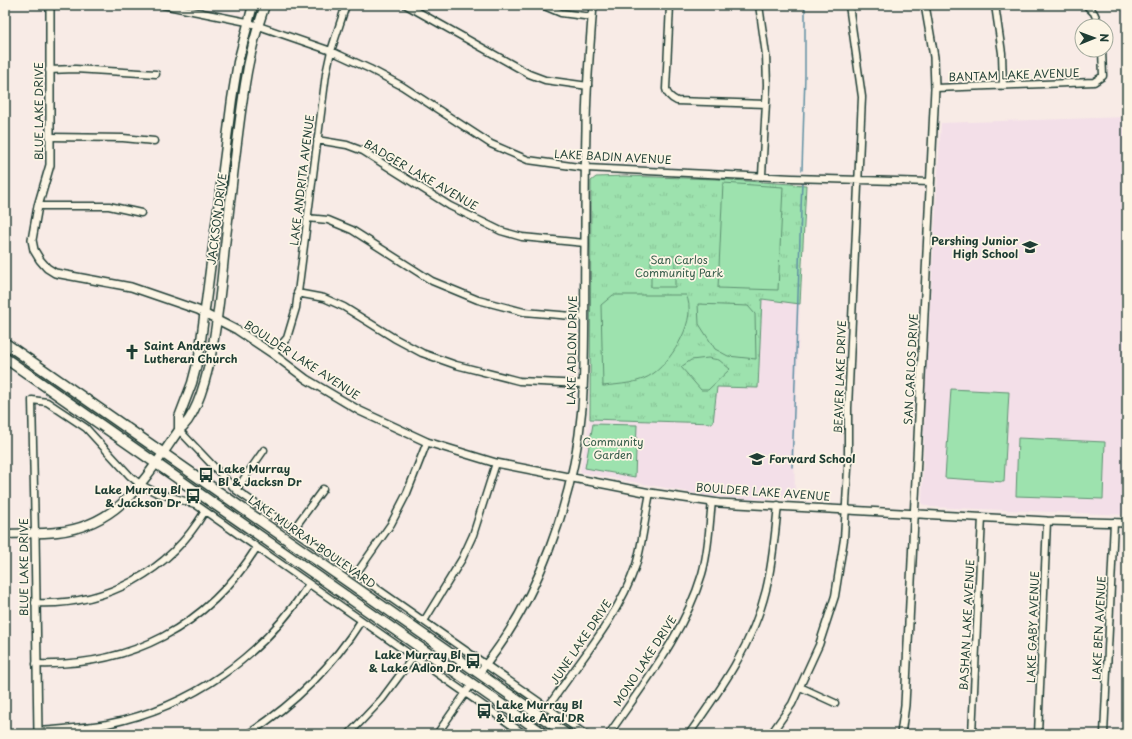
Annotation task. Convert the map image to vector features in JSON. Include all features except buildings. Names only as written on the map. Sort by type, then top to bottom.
[{"type":"main road","name":"JACKSON DRIVE","points":[[179,430],[179,417],[195,376],[205,314],[232,99],[247,22],[253,5]]},
{"type":"main road","name":"JACKSON DRIVE","points":[[5,534],[68,531],[95,522],[118,508],[141,485],[179,430],[187,424],[196,405],[210,358],[245,84],[258,26],[265,5]]},
{"type":"main road","name":"LAKE MURRAY BOULEVARD","points":[[5,343],[566,734]]},
{"type":"main road","points":[[5,358],[544,734]]},
{"type":"main road","points":[[457,673],[479,673]]},
{"type":"main road","points":[[472,684],[494,684]]},
{"type":"street","name":"BLUE LAKE DRIVE","points":[[50,5],[50,165],[38,206],[33,234],[34,250],[43,264],[60,275]]},
{"type":"street","name":"LAKE BADIN AVENUE","points":[[162,5],[176,6],[247,22],[331,51],[402,86],[491,144],[528,160],[586,168],[930,182]]},
{"type":"street","name":"LAKE ANDRITA AVENUE","points":[[273,354],[283,344],[290,332],[296,308],[316,140],[331,51],[346,5]]},
{"type":"street","points":[[406,5],[529,74],[545,80],[588,86]]},
{"type":"street","points":[[542,5],[561,13],[592,17]]},
{"type":"street","name":"LAKE ADLON DRIVE","points":[[479,673],[515,618],[539,573],[557,526],[570,476],[579,432],[583,384],[586,129],[593,5]]},
{"type":"street","points":[[670,5],[666,89],[667,93],[672,99],[677,101],[766,104]]},
{"type":"street","points":[[759,5],[766,55],[766,104],[762,175]]},
{"type":"street","name":"BEAVER LAKE DRIVE","points":[[771,734],[792,704],[817,649],[834,596],[841,564],[848,468],[848,408],[862,97],[849,5]]},
{"type":"street","name":"SAN CARLOS DRIVE","points":[[901,734],[905,705],[935,88],[934,57],[925,5]]},
{"type":"street","points":[[995,5],[1002,53],[1003,86]]},
{"type":"street","points":[[1086,5],[1094,13],[1096,18]]},
{"type":"street","name":"BANTAM LAKE AVENUE","points":[[935,88],[1094,82],[1103,76],[1102,58]]},
{"type":"street","points":[[50,70],[156,74]]},
{"type":"street","points":[[51,137],[123,138],[154,141]]},
{"type":"street","name":"BADGER LAKE AVENUE","points":[[316,140],[347,145],[363,151],[450,206],[501,231],[529,238],[585,243]]},
{"type":"street","points":[[38,206],[109,206],[141,213]]},
{"type":"street","points":[[307,218],[328,220],[352,230],[432,281],[478,300],[524,312],[584,317]]},
{"type":"street","name":"BOULDER LAKE AVENUE","points":[[60,275],[131,287],[170,299],[205,314],[237,330],[273,354],[306,379],[340,400],[389,426],[427,442],[496,463],[570,476],[650,493],[712,502],[846,508],[914,514],[1127,523]]},
{"type":"street","points":[[297,293],[324,298],[344,307],[415,349],[456,365],[519,381],[583,384]]},
{"type":"street","name":"BLUE LAKE DRIVE","points":[[38,732],[32,400],[48,402],[86,428],[130,476],[141,485]]},
{"type":"street","name":"LAKE MURRAY BOULEVARD","points":[[179,430],[236,490],[585,734]]},
{"type":"street","points":[[356,574],[391,524],[406,493],[427,442]]},
{"type":"street","points":[[236,490],[264,450]]},
{"type":"street","points":[[424,621],[455,571],[473,535],[496,463]]},
{"type":"street","points":[[141,485],[156,493],[195,504],[361,621],[414,656],[516,732],[524,734]]},
{"type":"street","points":[[293,530],[322,489]]},
{"type":"street","name":"JUNE LAKE DRIVE","points":[[548,707],[610,619],[624,594],[640,550],[650,493]]},
{"type":"street","name":"MONO LAKE DRIVE","points":[[609,734],[670,646],[688,614],[702,573],[707,551],[712,502]]},
{"type":"street","points":[[689,734],[730,674],[754,626],[769,578],[778,505]]},
{"type":"street","points":[[35,603],[59,603],[82,600],[105,594],[128,585],[148,573],[168,558],[192,531],[205,511]]},
{"type":"street","name":"BASHAN LAKE AVENUE","points":[[972,734],[982,517]]},
{"type":"street","name":"LAKE GABY AVENUE","points":[[1038,734],[1047,520]]},
{"type":"street","name":"LAKE BEN AVENUE","points":[[1104,734],[1114,522]]},
{"type":"street","points":[[36,664],[81,663],[110,658],[139,648],[166,636],[201,612],[222,593],[241,571],[257,548]]},
{"type":"street","points":[[38,732],[91,726],[122,720],[158,709],[198,691],[237,665],[260,645],[287,616],[310,584]]},
{"type":"street","points":[[248,734],[285,707],[311,684],[334,658],[361,621]]},
{"type":"street","points":[[349,734],[382,699],[414,656]]},
{"type":"street","points":[[437,734],[472,684]]},
{"type":"street","points":[[800,687],[835,702]]},
{"type":"shaded area","name":"Pershing Junior High School","points":[[1127,117],[1127,515],[930,507],[922,504],[926,371],[941,123]]},
{"type":"shaded area","points":[[762,299],[800,304],[794,449],[795,499],[750,499],[709,496],[580,472],[590,419],[713,423],[717,387],[758,388]]},
{"type":"green space","name":"San Carlos Community Park","points":[[623,176],[716,179],[806,185],[800,304],[762,299],[758,388],[717,387],[713,423],[590,419],[591,181],[596,177]]},
{"type":"green space","points":[[723,183],[783,187],[778,290],[718,288]]},
{"type":"green space","points":[[651,256],[675,256],[675,287],[651,287]]},
{"type":"green space","points":[[613,295],[686,295],[689,304],[689,315],[682,337],[676,348],[669,358],[654,373],[648,377],[636,381],[603,386],[601,305]]},
{"type":"green space","points":[[698,304],[748,306],[755,314],[756,359],[728,356],[715,349],[699,324]]},
{"type":"green space","points":[[708,358],[719,360],[730,369],[708,390],[701,390],[681,367],[691,360]]},
{"type":"green space","points":[[951,389],[1009,392],[1004,482],[945,478]]},
{"type":"green space","name":"Community Garden","points":[[593,424],[637,425],[635,477],[585,468]]},
{"type":"green space","points":[[1018,438],[1105,442],[1103,499],[1016,496]]},
{"type":"waterway","points":[[802,170],[805,75],[805,5]]},
{"type":"waterway","points":[[792,467],[802,181]]},
{"type":"place","name":"Pershing Junior High School","points":[[1030,247]]},
{"type":"place","name":"Saint Andrews Lutheran Church","points":[[132,352]]},
{"type":"place","name":"Forward School","points":[[757,459]]},
{"type":"place","name":"Lake Murray Bl & Jacksn Dr","points":[[206,475]]},
{"type":"place","name":"Lake Murray Bl & Jackson Dr","points":[[193,496]]},
{"type":"place","name":"Lake Murray Bl & Lake Adlon Dr","points":[[473,661]]},
{"type":"place","name":"Lake Murray Bl & Lake Aral DR","points":[[484,711]]}]
